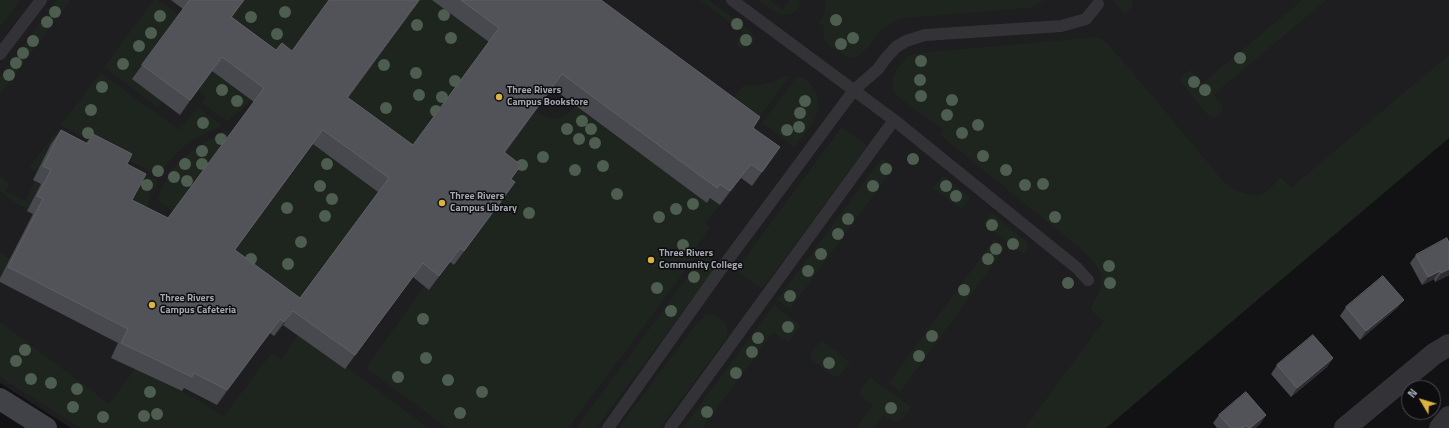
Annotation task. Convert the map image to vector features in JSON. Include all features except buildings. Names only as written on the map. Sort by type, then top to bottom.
[{"type":"main road","points":[[0,399],[46,428]]},
{"type":"street","points":[[1345,428],[1434,354],[1449,346]]},
{"type":"street","points":[[1440,428],[1449,417]]},
{"type":"lane","points":[[0,54],[41,0]]},
{"type":"lane","points":[[732,0],[894,120],[1077,268],[1088,280]]},
{"type":"lane","points":[[608,428],[716,276],[854,90],[878,69],[896,47],[915,37],[925,35],[1062,26],[1086,19],[1098,4]]},
{"type":"lane","points":[[670,428],[894,120]]},
{"type":"shaded area","name":"Three Rivers Community College","points":[[0,0],[1449,0],[1449,137],[1102,428],[71,428],[0,383]]},
{"type":"shaded area","points":[[0,0],[20,0],[0,27]]},
{"type":"shaded area","points":[[57,0],[70,0],[0,94],[0,78]]},
{"type":"shaded area","points":[[154,0],[158,0],[179,15],[162,101],[158,107],[104,67]]},
{"type":"shaded area","points":[[244,0],[330,0],[282,65],[221,31]]},
{"type":"shaded area","points":[[420,0],[432,0],[489,42],[400,163],[330,122]]},
{"type":"shaded area","points":[[700,0],[709,0],[749,30],[754,37],[753,43],[747,47],[739,48],[737,46],[737,41],[743,32]]},
{"type":"shaded area","points":[[758,0],[769,0],[782,10],[790,0],[799,0],[800,5],[796,11],[786,15],[771,10]]},
{"type":"shaded area","points":[[825,0],[1044,0],[1028,8],[902,18],[882,29],[860,55],[849,58],[829,46],[823,37],[824,26],[819,24],[825,9]]},
{"type":"shaded area","points":[[1112,0],[1131,0],[1133,2],[1132,7],[1126,13],[1122,11]]},
{"type":"shaded area","points":[[1302,0],[1326,0],[1213,95],[1222,105],[1223,111],[1214,118],[1208,115],[1181,82],[1182,75],[1190,70],[1203,83]]},
{"type":"shaded area","points":[[1099,37],[1109,45],[1223,181],[1227,185],[1244,194],[1261,194],[1271,188],[1280,177],[1291,188],[1449,55],[1449,138],[1106,428],[1025,428],[1104,321],[1093,312],[1091,308],[1101,285],[1101,273],[1085,252],[940,135],[944,130],[897,96],[893,89],[892,77],[907,56],[920,53]]},
{"type":"shaded area","points":[[212,71],[250,100],[241,111],[227,121],[202,102],[206,97],[198,90]]},
{"type":"shaded area","points":[[101,73],[179,130],[198,107],[222,126],[186,145],[164,167],[159,176],[61,125]]},
{"type":"shaded area","points":[[785,76],[790,76],[757,120],[732,100],[744,85],[760,85]]},
{"type":"shaded area","points":[[797,77],[805,79],[811,84],[817,97],[818,105],[814,120],[795,147],[762,123]]},
{"type":"shaded area","points":[[575,106],[707,202],[710,198],[720,205],[705,224],[710,228],[696,247],[700,250],[568,428],[448,428],[366,368],[425,286],[430,290],[450,262],[455,265],[505,197],[494,167],[535,111],[546,117],[556,118],[566,115]]},
{"type":"shaded area","points":[[842,127],[867,146],[762,289],[736,270]]},
{"type":"shaded area","points":[[58,130],[68,136],[51,144],[37,172],[29,168]]},
{"type":"shaded area","points":[[226,130],[231,134],[174,212],[158,200],[164,183],[173,169],[198,147]]},
{"type":"shaded area","points":[[319,136],[381,189],[290,312],[225,264]]},
{"type":"shaded area","points":[[105,154],[152,179],[157,180],[158,184],[152,191],[149,199],[146,217],[126,207]]},
{"type":"shaded area","points":[[882,158],[894,167],[790,309],[777,300]]},
{"type":"shaded area","points":[[0,176],[10,184],[5,191],[25,201],[35,181],[41,184],[28,209],[20,206],[0,191]]},
{"type":"shaded area","points":[[944,176],[970,197],[962,209],[933,188]]},
{"type":"shaded area","points":[[993,214],[1027,242],[1028,247],[1023,254],[983,224],[989,215]]},
{"type":"shaded area","points":[[994,240],[1005,248],[900,392],[889,383]]},
{"type":"shaded area","points":[[0,253],[10,258],[0,278]]},
{"type":"shaded area","points":[[705,254],[718,264],[596,428],[576,428]]},
{"type":"shaded area","points":[[774,305],[801,326],[789,341],[784,340],[773,332],[702,428],[683,428]]},
{"type":"shaded area","points":[[709,314],[714,315],[724,321],[727,328],[727,337],[660,428],[619,428],[694,327]]},
{"type":"shaded area","points":[[0,322],[109,404],[135,369],[182,391],[224,416],[271,354],[282,359],[298,335],[345,369],[346,367],[428,428],[81,428],[0,377]]},
{"type":"shaded area","points":[[821,340],[850,362],[840,375],[836,377],[810,358]]},
{"type":"shaded area","points":[[870,377],[911,407],[899,421],[884,415],[873,428],[856,428],[873,405],[859,393]]},
{"type":"place","name":"Three Rivers Campus Bookstore","points":[[499,97]]},
{"type":"place","name":"Three Rivers Campus Library","points":[[442,203]]},
{"type":"place","name":"Three Rivers Community College","points":[[651,260]]},
{"type":"place","name":"Three Rivers Campus Cafeteria","points":[[152,305]]}]
